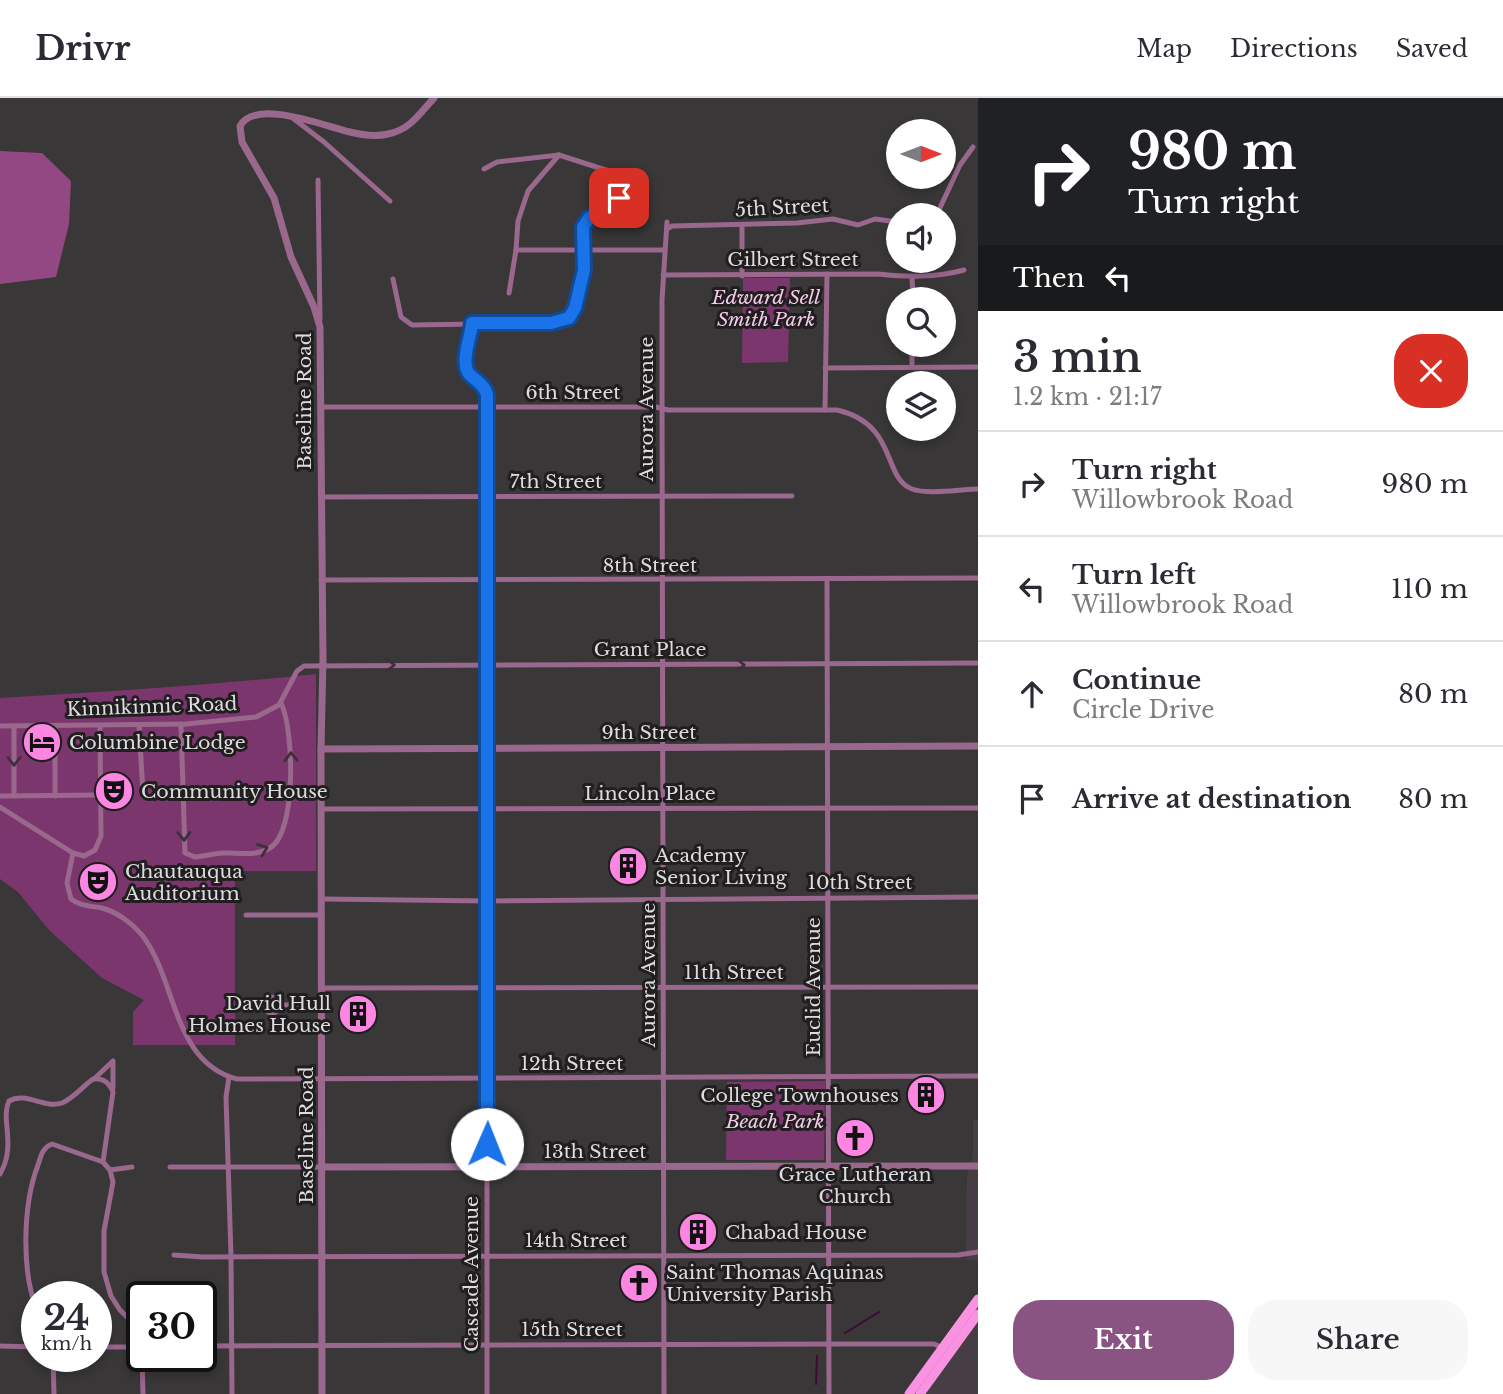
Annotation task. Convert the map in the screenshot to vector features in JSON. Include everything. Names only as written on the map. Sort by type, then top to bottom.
[{"type":"main road","points":[[909,1394],[978,1299]]},
{"type":"main road","points":[[920,1394],[978,1314]]},
{"type":"street","points":[[320,327],[314,307],[290,257],[274,198],[250,159],[239,131],[243,118],[263,110],[288,113],[352,132],[389,134],[416,120],[434,98]]},
{"type":"street","points":[[288,113],[292,120],[317,136],[390,201]]},
{"type":"street","points":[[942,203],[960,164],[973,147]]},
{"type":"street","points":[[393,279],[401,317],[407,324],[551,323],[565,320],[575,308],[584,270],[582,234],[585,222],[619,198],[623,192],[622,182],[615,173],[559,155],[506,160],[484,169]]},
{"type":"street","points":[[509,293],[518,221],[528,191],[559,155]]},
{"type":"street","name":"Baseline Road","points":[[318,180],[321,407],[322,1394]]},
{"type":"street","name":"5th Street","points":[[667,229],[672,226],[797,223],[833,219],[858,226],[875,219],[886,220]]},
{"type":"street","name":"Aurora Avenue","points":[[664,1394],[662,409],[663,275],[667,222]]},
{"type":"street","points":[[742,225],[742,276]]},
{"type":"street","points":[[516,250],[664,250]]},
{"type":"street","name":"Gilbert Street","points":[[663,275],[827,274],[912,277],[964,270]]},
{"type":"street","points":[[825,410],[827,274]]},
{"type":"street","points":[[912,277],[912,287]]},
{"type":"street","name":"Cascade Avenue","points":[[472,323],[466,364],[468,372],[486,389],[487,408],[487,1394]]},
{"type":"street","points":[[912,357],[912,367]]},
{"type":"street","points":[[825,368],[978,367]]},
{"type":"street","name":"6th Street","points":[[321,407],[656,407],[847,412],[867,423],[882,440],[897,476],[908,487],[918,491],[978,489]]},
{"type":"street","name":"7th Street","points":[[321,497],[792,496]]},
{"type":"street","name":"8th Street","points":[[321,580],[978,578]]},
{"type":"street","name":"Euclid Avenue","points":[[827,580],[829,1394]]},
{"type":"street","name":"Grant Place","points":[[321,666],[978,663]]},
{"type":"street","points":[[181,724],[184,849],[188,855],[195,857],[261,852],[279,839],[284,821],[291,764],[288,721],[281,703],[300,667],[321,666]]},
{"type":"street","name":"Kinnikinnic Road","points":[[0,726],[181,724],[257,716],[281,703]]},
{"type":"street","points":[[139,725],[143,793]]},
{"type":"street","points":[[14,726],[14,796]]},
{"type":"street","points":[[55,726],[55,796]]},
{"type":"street","points":[[0,807],[73,853],[87,855],[99,845],[100,726]]},
{"type":"street","name":"9th Street","points":[[321,749],[978,746]]},
{"type":"street","points":[[0,796],[100,795]]},
{"type":"street","name":"Lincoln Place","points":[[321,809],[978,808]]},
{"type":"street","name":"12th Street","points":[[73,853],[67,889],[74,901],[112,912],[141,934],[157,964],[189,1042],[198,1055],[229,1077],[246,1080],[978,1076]]},
{"type":"street","name":"10th Street","points":[[322,899],[488,901],[978,897]]},
{"type":"street","points":[[246,915],[322,915]]},
{"type":"street","name":"11th Street","points":[[322,988],[978,987]]},
{"type":"street","points":[[280,1005],[322,1005]]},
{"type":"street","points":[[0,1174],[9,1147],[5,1110],[9,1101],[20,1097],[49,1104],[63,1102],[113,1061],[113,1091],[103,1162]]},
{"type":"street","points":[[229,1077],[226,1097],[232,1394]]},
{"type":"street","points":[[93,1079],[107,1082],[113,1091]]},
{"type":"street","points":[[30,1281],[27,1209],[33,1178],[43,1150],[48,1145],[103,1162],[110,1170],[113,1182],[104,1231],[104,1272],[111,1296],[126,1316]]},
{"type":"street","name":"13th Street","points":[[170,1167],[978,1166]]},
{"type":"street","points":[[110,1170],[132,1167]]},
{"type":"street","name":"14th Street","points":[[174,1255],[664,1257],[958,1255],[978,1252]]},
{"type":"street","name":"15th Street","points":[[217,1346],[934,1344],[943,1348]]},
{"type":"street","points":[[0,1346],[21,1347]]},
{"type":"street","points":[[53,1372],[54,1394]]},
{"type":"street","points":[[142,1372],[143,1394]]},
{"type":"shaded area","points":[[0,151],[42,153],[71,181],[69,224],[56,277],[0,284]]},
{"type":"shaded area","points":[[973,1120],[978,1120],[978,1260],[966,1260],[967,1176],[973,1155]]},
{"type":"shaded area","points":[[978,1319],[978,1394],[927,1394],[934,1380]]},
{"type":"green space","name":"Edward Sell Smith Park","points":[[743,278],[790,278],[788,362],[742,363]]},
{"type":"green space","points":[[316,674],[316,871],[235,871],[235,1045],[133,1045],[133,1012],[144,1000],[102,978],[49,930],[18,892],[0,879],[0,698]]},
{"type":"green space","name":"Beach Park","points":[[825,1081],[824,1160],[726,1160],[727,1082]]},
{"type":"waterway","points":[[845,1333],[879,1312]]},
{"type":"waterway","points":[[816,1384],[817,1356]]},
{"type":"place","name":"Columbine Lodge","points":[[42,742]]},
{"type":"place","name":"Community House","points":[[114,791]]},
{"type":"place","name":"Academy Senior Living","points":[[628,866]]},
{"type":"place","name":"Chautauqua Auditorium","points":[[98,882]]},
{"type":"place","name":"David Hull Holmes House","points":[[358,1014]]},
{"type":"place","name":"College Townhouses","points":[[926,1095]]},
{"type":"place","name":"Grace Lutheran Church","points":[[855,1138]]},
{"type":"place","name":"Chabad House","points":[[698,1232]]},
{"type":"place","name":"Saint Thomas Aquinas University Parish","points":[[639,1283]]},
{"type":"route","points":[[487,1144],[487,395],[486,389],[468,372],[466,364],[472,323],[551,323],[569,318],[575,308],[584,270],[582,234],[585,222],[619,198]]}]
